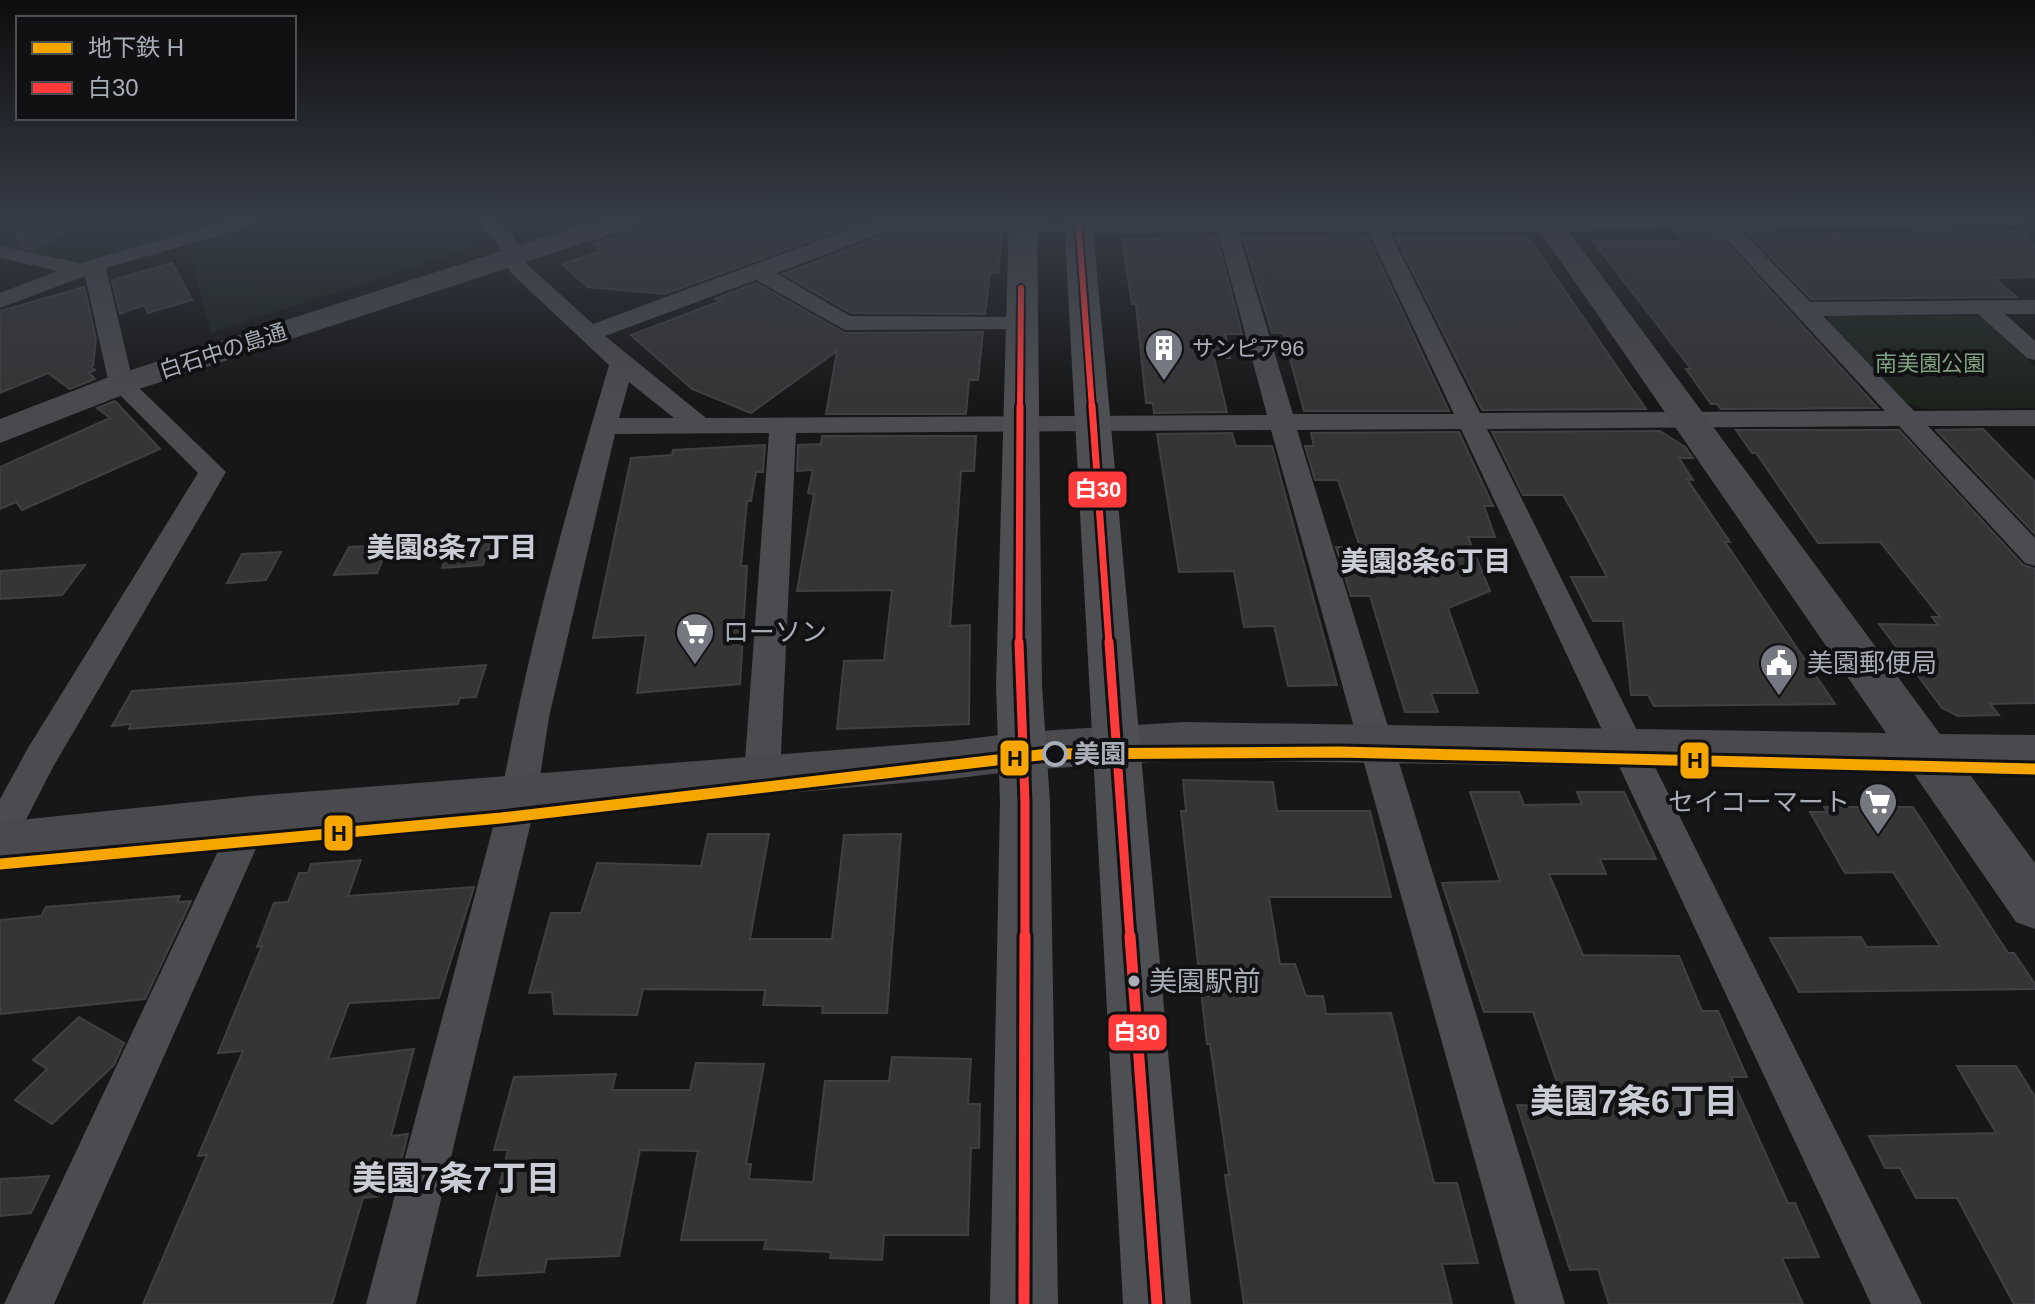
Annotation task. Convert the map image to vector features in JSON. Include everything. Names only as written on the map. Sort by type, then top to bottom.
[{"type":"main road","points":[[1021,279],[1019,686],[1025,802],[1024,1304]]},
{"type":"main road","points":[[1082,279],[1157,1304]]},
{"type":"street","points":[[0,301],[57,279]]},
{"type":"street","points":[[0,834],[40,758],[212,472],[121,384],[91,279]]},
{"type":"street","name":"白石中の島通","points":[[0,432],[121,384],[442,279]]},
{"type":"street","points":[[531,279],[622,364],[700,426]]},
{"type":"street","points":[[591,333],[740,279]]},
{"type":"street","points":[[771,279],[845,323],[1020,324]]},
{"type":"street","points":[[1242,279],[1374,744],[1540,1304]]},
{"type":"street","points":[[1403,279],[1897,1304]]},
{"type":"street","points":[[1589,279],[2035,905]]},
{"type":"street","points":[[1773,279],[2035,556]]},
{"type":"street","points":[[1983,307],[2035,353]]},
{"type":"street","points":[[1801,309],[2035,307]]},
{"type":"street","points":[[391,1304],[519,797],[532,717],[622,364]]},
{"type":"street","points":[[604,426],[2035,418]]},
{"type":"street","points":[[762,775],[783,425]]},
{"type":"street","points":[[0,844],[252,817],[519,797],[1023,751],[1184,741],[2035,754]]},
{"type":"street","points":[[29,1304],[252,817]]},
{"type":"green space","points":[[196,279],[377,279],[211,333]]},
{"type":"green space","name":"南美園公園","points":[[1832,316],[1980,316],[2035,366],[2035,408],[1927,409],[1906,403],[1825,321]]},
{"type":"building","points":[[181,279],[192,300],[148,313],[144,305],[120,314],[112,280]]},
{"type":"building","points":[[579,279],[706,279],[665,294],[588,287]]},
{"type":"building","points":[[791,279],[989,279],[985,314],[851,313]]},
{"type":"building","points":[[1128,279],[1228,279],[1242,334],[1225,334],[1230,358],[1214,358],[1227,412],[1154,413],[1153,403],[1146,403],[1136,304],[1132,304]]},
{"type":"building","points":[[1255,279],[1387,279],[1449,411],[1304,411],[1283,333],[1272,333]]},
{"type":"building","points":[[1416,279],[1557,279],[1646,409],[1482,410]]},
{"type":"building","points":[[1622,279],[1759,279],[1878,408],[1721,409],[1717,404],[1711,404],[1686,369],[1691,369]]},
{"type":"building","points":[[1792,279],[1995,279],[2017,297],[1811,299]]},
{"type":"building","points":[[756,283],[845,333],[983,332],[978,380],[969,380],[966,414],[826,414],[837,351],[751,413],[692,389],[631,335],[723,300],[714,299]]},
{"type":"building","points":[[84,287],[96,338],[91,367],[95,370],[89,373],[95,379],[70,389],[48,373],[0,393],[0,311]]},
{"type":"building","points":[[115,401],[160,449],[22,510],[16,502],[0,509],[0,467],[110,418],[97,408]]},
{"type":"building","points":[[1983,429],[2035,482],[2035,534],[1936,430]]},
{"type":"building","points":[[1736,430],[1899,430],[2023,565],[2035,569],[2035,703],[1990,704],[1999,715],[1958,716],[1942,708],[1879,624],[1938,625],[1932,617],[1940,617],[1880,542],[1818,543],[1756,453],[1752,453]]},
{"type":"building","points":[[1660,431],[1685,447],[1693,458],[1679,458],[1693,480],[1687,479],[1730,542],[1725,542],[1835,704],[1654,706],[1648,695],[1631,695],[1623,621],[1593,621],[1571,577],[1607,577],[1574,514],[1563,495],[1523,495],[1492,432]]},
{"type":"building","points":[[1459,432],[1493,506],[1484,506],[1495,537],[1468,537],[1490,591],[1448,608],[1478,693],[1431,693],[1438,712],[1405,712],[1370,596],[1351,596],[1336,547],[1360,547],[1338,480],[1315,480],[1305,446],[1314,446],[1311,433]]},
{"type":"building","points":[[1232,433],[1236,446],[1272,446],[1337,685],[1288,686],[1274,626],[1244,627],[1234,571],[1179,572],[1157,434]]},
{"type":"building","points":[[822,436],[976,436],[974,471],[961,471],[950,626],[970,625],[969,724],[837,729],[844,661],[884,660],[892,590],[797,591],[814,494],[808,493],[813,470],[797,471],[798,445],[821,444]]},
{"type":"building","points":[[765,445],[763,472],[756,472],[751,501],[747,501],[741,566],[747,566],[740,684],[637,693],[646,635],[593,638],[631,458],[672,455],[673,450]]},
{"type":"building","points":[[492,538],[483,565],[442,568],[452,541]]},
{"type":"building","points":[[389,545],[377,573],[334,575],[349,547]]},
{"type":"building","points":[[281,552],[266,580],[227,583],[242,554]]},
{"type":"building","points":[[85,565],[62,595],[0,599],[0,571]]},
{"type":"building","points":[[486,665],[476,697],[460,698],[458,704],[129,729],[131,724],[112,726],[132,691]]},
{"type":"building","points":[[1183,780],[1273,782],[1277,811],[1370,811],[1391,897],[1269,897],[1280,964],[1295,964],[1306,996],[1323,996],[1326,1014],[1391,1013],[1434,1183],[1457,1183],[1478,1263],[1442,1264],[1452,1304],[1244,1304],[1225,1175],[1229,1175],[1210,1044],[1207,1044],[1181,811],[1186,811]]},
{"type":"building","points":[[1470,792],[1519,792],[1524,805],[1582,804],[1577,792],[1624,792],[1656,859],[1600,859],[1606,874],[1549,874],[1583,955],[1679,956],[1702,1011],[1718,1011],[1747,1077],[1731,1077],[1788,1203],[1795,1203],[1819,1257],[1782,1258],[1803,1304],[1609,1304],[1598,1269],[1570,1270],[1517,1105],[1565,1106],[1533,1012],[1484,1012],[1442,883],[1500,881]]},
{"type":"building","points":[[1824,807],[1913,807],[2008,953],[2014,953],[2035,984],[2035,989],[1799,992],[1770,938],[1861,937],[1867,947],[1940,946],[1893,872],[1845,873],[1810,812],[1827,812]]},
{"type":"building","points":[[708,834],[769,834],[750,939],[832,939],[844,835],[901,834],[887,1013],[822,1013],[823,1006],[763,1005],[765,990],[643,989],[637,1015],[554,1014],[552,992],[529,993],[551,913],[581,913],[597,863],[701,866]]},
{"type":"building","points":[[361,860],[348,896],[474,887],[439,998],[349,1003],[328,1059],[414,1049],[391,1136],[408,1134],[392,1195],[363,1198],[332,1304],[143,1304],[207,1155],[198,1156],[243,1051],[218,1053],[262,946],[257,947],[274,903],[288,902],[299,873],[308,873],[311,864]]},
{"type":"building","points":[[180,896],[177,902],[191,901],[145,999],[0,1014],[0,920],[41,916],[46,907]]},
{"type":"building","points":[[79,1017],[124,1043],[114,1065],[52,1124],[15,1100],[47,1069],[33,1060]]},
{"type":"building","points":[[892,1057],[971,1059],[968,1104],[980,1104],[979,1148],[971,1148],[968,1235],[884,1235],[882,1260],[830,1258],[831,1252],[764,1249],[766,1240],[681,1240],[698,1151],[640,1150],[619,1256],[547,1259],[544,1272],[477,1276],[508,1150],[494,1150],[514,1077],[616,1074],[612,1090],[690,1090],[696,1063],[764,1064],[746,1164],[751,1164],[749,1179],[813,1182],[825,1081],[889,1081]]},
{"type":"building","points":[[1957,1066],[2016,1066],[2035,1097],[2035,1304],[2014,1304],[1957,1198],[1916,1198],[1900,1168],[1885,1168],[1869,1136],[1996,1133]]},
{"type":"building","points":[[49,1176],[31,1213],[0,1216],[0,1179]]},
{"type":"metro line","name":"H","points":[[0,864],[501,818],[1048,754],[1339,752],[2035,769]]},
{"type":"transit line","name":"白30","points":[[1082,279],[1157,1304]]},
{"type":"transit line","name":"白30","points":[[1021,288],[1019,686],[1025,802],[1024,1304]]},
{"type":"place","name":"サンピア96","points":[[1164,382]]},
{"type":"place","name":"ローソン","points":[[695,666]]},
{"type":"place","name":"美園郵便局","points":[[1779,697]]},
{"type":"place","name":"美園","points":[[1055,754]]},
{"type":"place","name":"セイコーマート","points":[[1878,836]]},
{"type":"place","name":"美園駅前","points":[[1134,981]]},
{"type":"district","name":"美園8条7丁目","points":[[452,547]]},
{"type":"district","name":"美園8条6丁目","points":[[1426,561]]},
{"type":"district","name":"美園7条6丁目","points":[[1634,1101]]},
{"type":"district","name":"美園7条7丁目","points":[[456,1178]]}]
